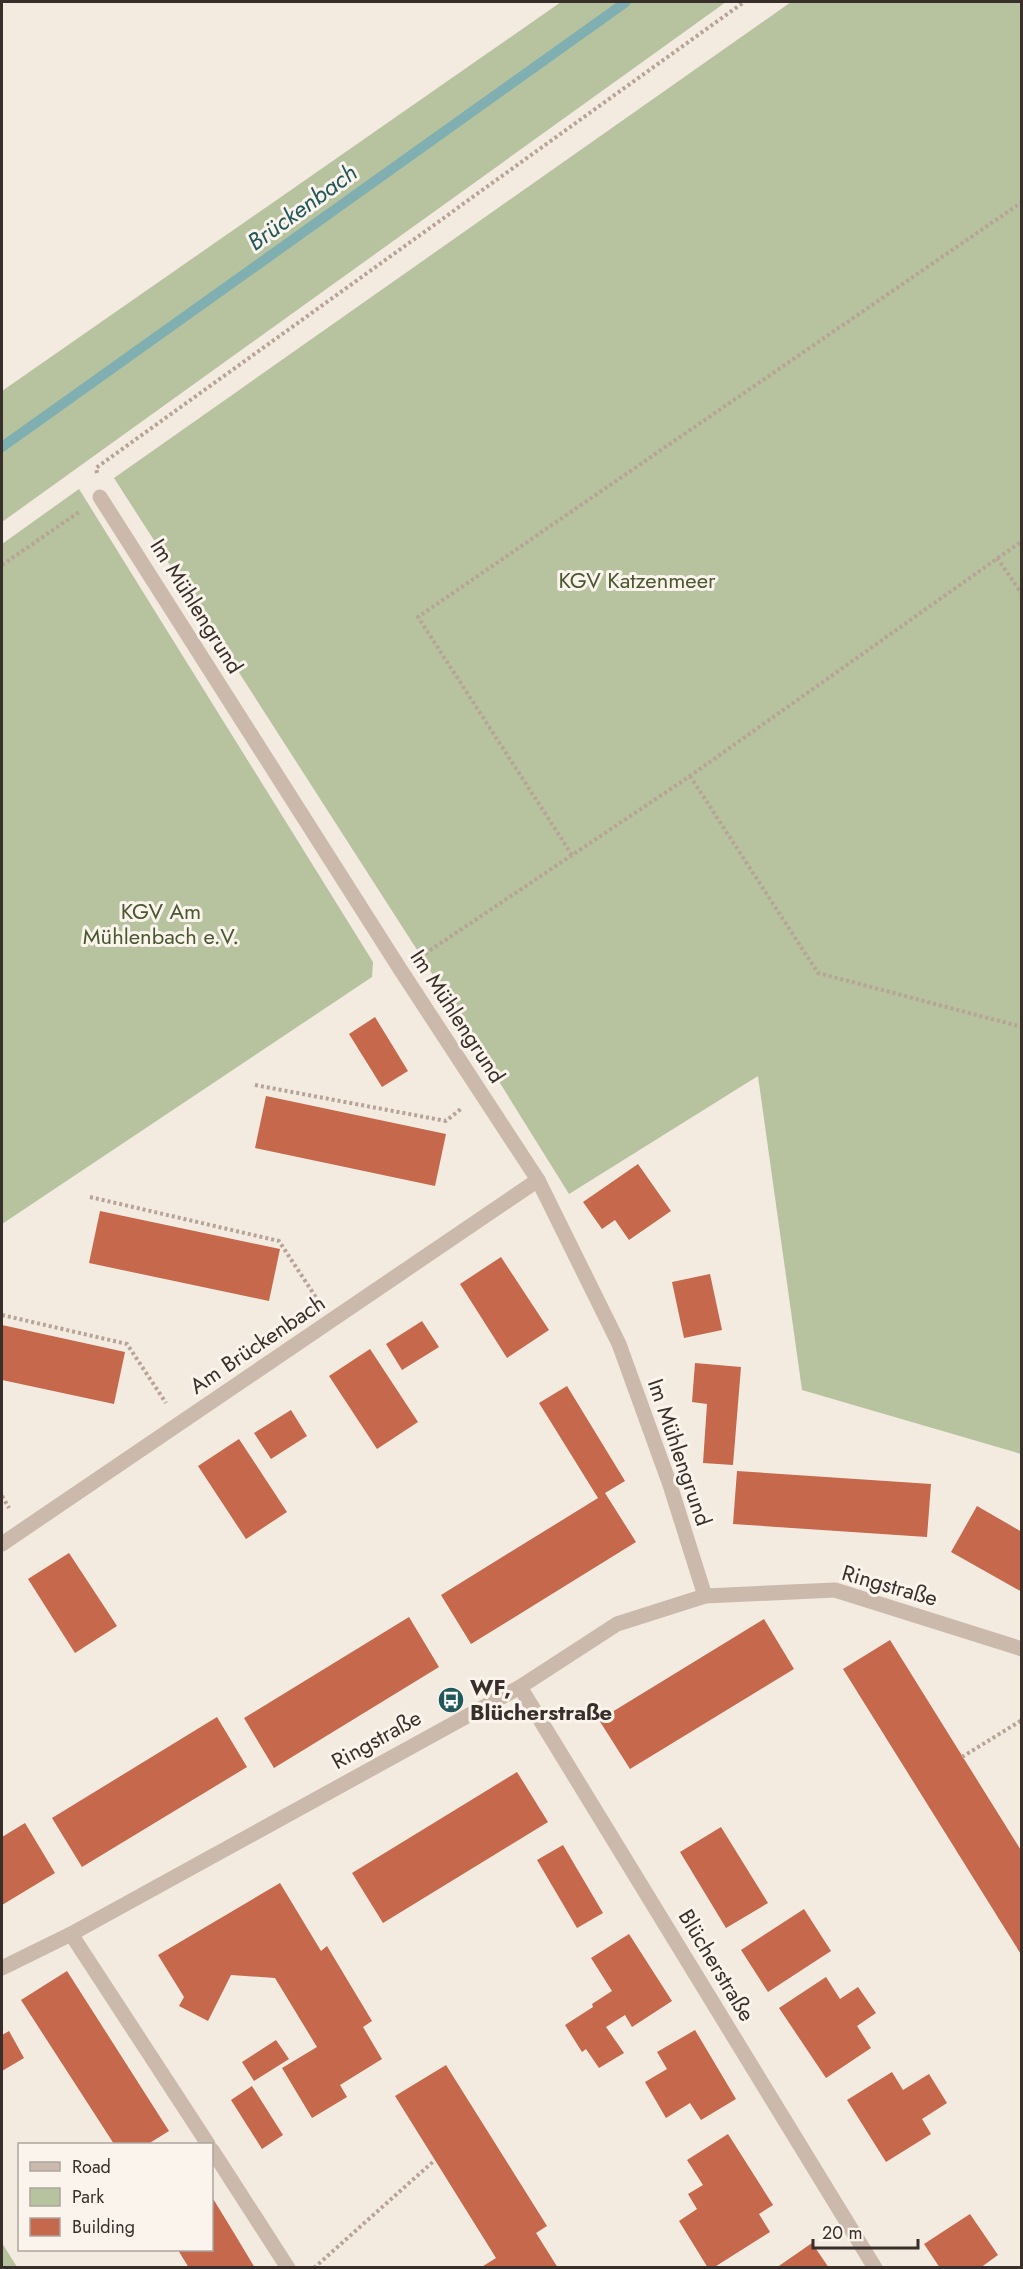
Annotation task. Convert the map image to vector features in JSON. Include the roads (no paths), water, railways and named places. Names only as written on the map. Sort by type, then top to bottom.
[{"type":"street","name":"Im Mühlengrund","points":[[100,497],[400,969],[538,1180],[619,1344],[670,1485],[705,1596]]},
{"type":"street","name":"Am Brückenbach","points":[[2,1544],[538,1180]]},
{"type":"street","name":"Ringstraße","points":[[71,1934],[520,1687],[617,1624],[705,1596],[835,1590],[1022,1649]]},
{"type":"street","name":"Blücherstraße","points":[[520,1687],[875,2268]]},
{"type":"street","points":[[2,1968],[71,1934],[207,2143]]},
{"type":"street","points":[[213,2152],[288,2268]]},
{"type":"waterway","name":"Brückenbach","points":[[2,447],[626,2]]},
{"type":"place","name":"WF, Blücherstraße","points":[[451,1700]]},
{"type":"park label","name":"KGV Katzenmeer","points":[[637,580]]},
{"type":"park label","name":"KGV Am Mühlenbach e.V.","points":[[161,924]]}]
